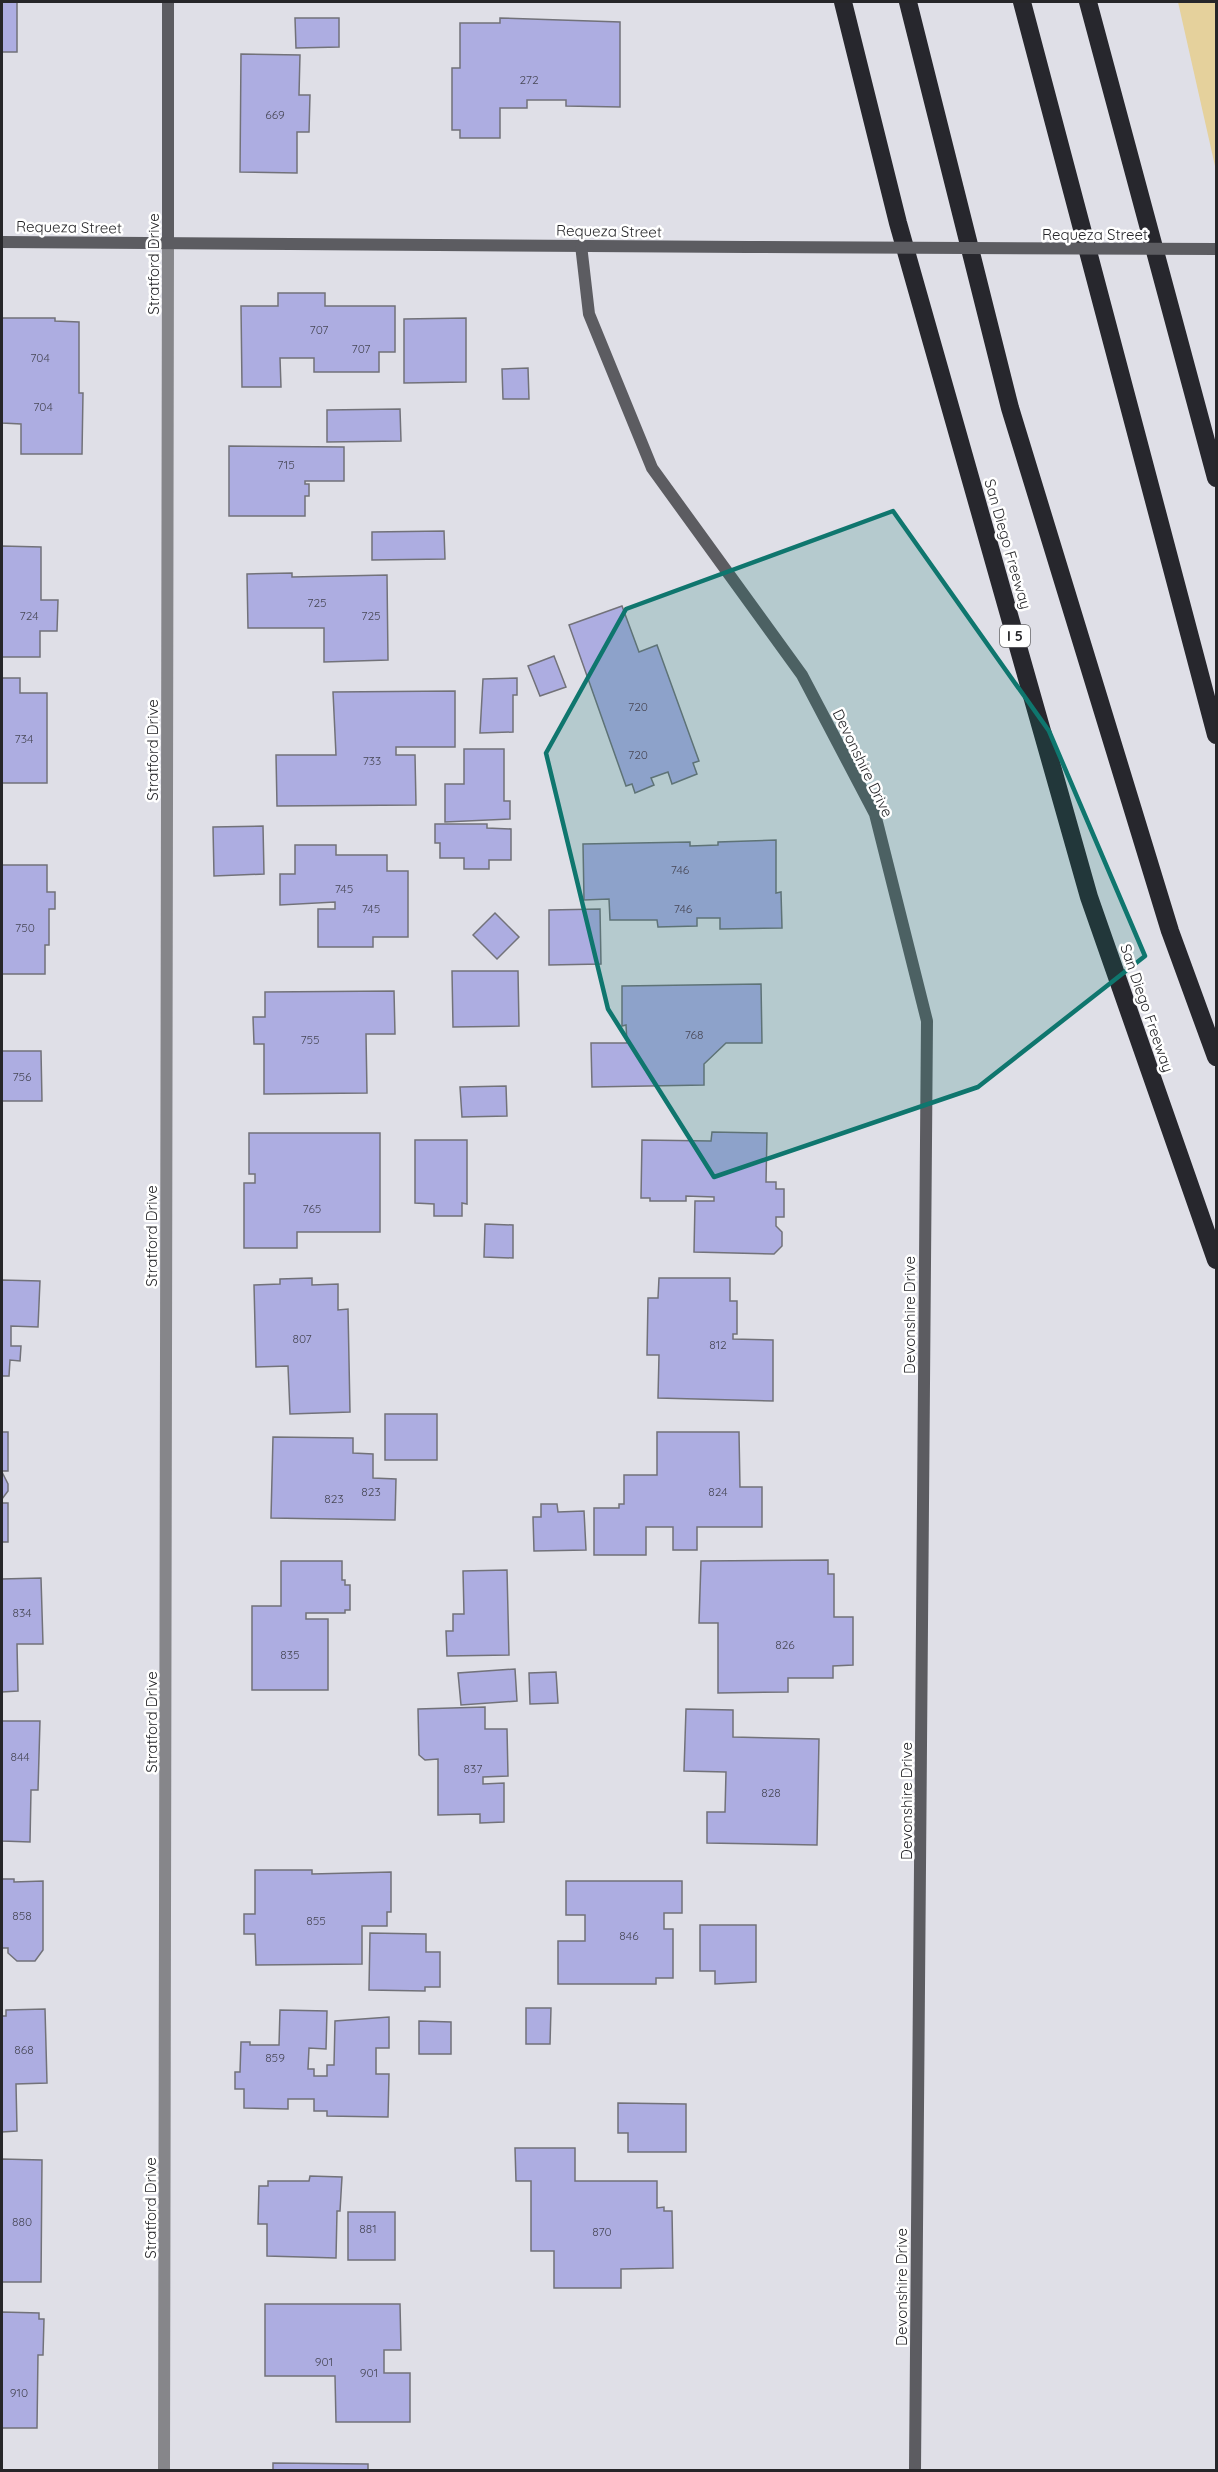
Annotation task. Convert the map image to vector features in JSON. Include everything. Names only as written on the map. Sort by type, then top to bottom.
[{"type":"highway","name":"San Diego Freeway","points":[[843,2],[898,223],[1089,897],[1216,1260]]},
{"type":"highway","points":[[908,2],[1010,408],[1170,931],[1216,1057]]},
{"type":"highway","points":[[1022,2],[1216,735]]},
{"type":"highway","points":[[1088,2],[1216,478]]},
{"type":"street","name":"Stratford Drive","points":[[164,2470],[168,2]]},
{"type":"street","name":"Requeza Street","points":[[2,242],[1216,249]]},
{"type":"street","name":"Devonshire Drive","points":[[581,245],[589,314],[652,468],[802,675],[875,814],[927,1021],[915,2470]]},
{"type":"highlighted area","points":[[893,511],[1049,731],[1145,956],[978,1087],[714,1177],[608,1009],[546,753],[626,609]]},
{"type":"shaded area","points":[[1178,2],[1216,2],[1216,166],[1215,166]]},
{"type":"building","points":[[2,2],[17,2],[17,52],[2,52]]},
{"type":"building","points":[[295,18],[339,18],[339,47],[296,48]]},
{"type":"building","points":[[500,18],[620,22],[620,107],[566,106],[566,100],[527,100],[527,108],[500,108],[500,138],[460,138],[460,130],[452,130],[452,68],[460,68],[460,23],[500,23]]},
{"type":"building","points":[[241,54],[300,55],[299,95],[310,95],[309,132],[297,132],[297,173],[240,172]]},
{"type":"building","points":[[278,293],[325,293],[325,306],[395,306],[395,352],[379,352],[379,372],[314,372],[314,358],[280,358],[281,387],[242,387],[241,306],[278,306]]},
{"type":"building","points":[[2,318],[55,318],[55,321],[79,322],[79,393],[83,393],[82,454],[21,454],[21,424],[2,423]]},
{"type":"building","points":[[466,318],[466,382],[404,383],[404,319]]},
{"type":"building","points":[[528,368],[529,399],[503,399],[502,369]]},
{"type":"building","points":[[400,409],[401,441],[327,442],[327,410]]},
{"type":"building","points":[[229,446],[344,447],[344,481],[305,481],[305,484],[309,484],[309,496],[305,496],[305,516],[229,516]]},
{"type":"building","points":[[444,531],[445,559],[372,560],[372,532]]},
{"type":"building","points":[[2,546],[41,547],[41,600],[58,600],[57,631],[40,631],[40,657],[2,657]]},
{"type":"building","points":[[292,573],[292,577],[387,575],[388,660],[324,662],[324,628],[248,628],[247,574]]},
{"type":"building","points":[[622,606],[639,652],[657,645],[699,761],[693,763],[697,774],[672,784],[668,772],[651,778],[654,785],[635,793],[632,784],[626,786],[569,625]]},
{"type":"building","points":[[554,656],[566,687],[540,696],[528,666]]},
{"type":"building","points":[[2,678],[20,678],[20,693],[47,693],[47,783],[2,783]]},
{"type":"building","points":[[517,678],[517,695],[513,695],[513,732],[480,733],[483,679]]},
{"type":"building","points":[[455,691],[455,747],[396,747],[396,755],[415,755],[416,805],[277,806],[276,755],[336,755],[333,692]]},
{"type":"building","points":[[464,749],[504,749],[504,801],[510,801],[510,819],[445,822],[445,784],[464,784]]},
{"type":"building","points":[[435,824],[487,824],[487,828],[511,829],[511,860],[489,860],[489,869],[464,869],[464,858],[440,858],[440,843],[435,843]]},
{"type":"building","points":[[263,826],[264,874],[214,876],[213,827]]},
{"type":"building","points":[[776,840],[776,893],[781,892],[782,928],[720,929],[720,918],[697,918],[697,926],[658,927],[657,920],[610,920],[609,899],[584,900],[583,844],[690,842],[690,846],[718,845],[718,842]]},
{"type":"building","points":[[295,845],[336,845],[336,855],[387,855],[387,871],[408,871],[408,937],[373,937],[373,947],[318,947],[318,909],[335,909],[335,902],[280,905],[280,874],[295,874]]},
{"type":"building","points":[[2,865],[47,865],[47,892],[55,892],[55,909],[49,909],[49,945],[45,945],[45,974],[2,974]]},
{"type":"building","points":[[600,909],[601,964],[549,965],[549,910]]},
{"type":"building","points":[[495,913],[519,937],[497,959],[473,935]]},
{"type":"building","points":[[452,971],[518,971],[519,1026],[453,1027]]},
{"type":"building","points":[[761,984],[762,1043],[726,1043],[704,1064],[704,1085],[592,1087],[591,1043],[627,1043],[626,1025],[622,1026],[622,986]]},
{"type":"building","points":[[394,991],[395,1034],[366,1034],[367,1093],[264,1094],[264,1044],[254,1044],[253,1017],[265,1017],[265,992]]},
{"type":"building","points":[[2,1051],[41,1051],[42,1101],[2,1101]]},
{"type":"building","points":[[506,1086],[507,1116],[462,1117],[460,1087]]},
{"type":"building","points":[[712,1132],[767,1133],[766,1182],[776,1182],[776,1189],[784,1189],[784,1217],[776,1217],[776,1226],[782,1232],[782,1246],[774,1254],[694,1252],[695,1201],[714,1201],[714,1197],[686,1196],[686,1201],[650,1201],[650,1198],[641,1198],[642,1140],[711,1141]]},
{"type":"building","points":[[249,1133],[380,1133],[380,1232],[297,1232],[297,1248],[244,1248],[244,1183],[255,1183],[255,1174],[249,1174]]},
{"type":"building","points":[[415,1140],[467,1140],[467,1204],[462,1203],[462,1216],[434,1216],[434,1204],[415,1203]]},
{"type":"building","points":[[485,1224],[513,1225],[513,1258],[484,1257]]},
{"type":"building","points":[[312,1278],[312,1285],[338,1284],[338,1310],[348,1309],[350,1412],[290,1414],[288,1366],[256,1367],[254,1285],[280,1284],[280,1279]]},
{"type":"building","points":[[659,1278],[730,1278],[730,1301],[737,1301],[737,1334],[733,1334],[733,1339],[773,1340],[773,1401],[658,1398],[659,1355],[647,1355],[648,1298],[658,1298]]},
{"type":"building","points":[[2,1280],[40,1281],[38,1327],[11,1326],[11,1346],[21,1346],[20,1361],[10,1360],[9,1376],[2,1376]]},
{"type":"building","points":[[385,1414],[437,1414],[437,1460],[385,1460]]},
{"type":"building","points":[[2,1432],[8,1432],[8,1471],[2,1471]]},
{"type":"building","points":[[657,1432],[739,1432],[740,1487],[762,1487],[762,1527],[697,1527],[697,1550],[673,1550],[673,1527],[646,1527],[646,1555],[594,1555],[594,1508],[619,1508],[619,1504],[624,1504],[624,1475],[657,1475]]},
{"type":"building","points":[[273,1437],[353,1438],[353,1453],[373,1454],[373,1478],[396,1479],[395,1520],[271,1518]]},
{"type":"building","points":[[2,1472],[8,1484],[8,1491],[2,1499]]},
{"type":"building","points":[[2,1503],[8,1503],[8,1542],[2,1542]]},
{"type":"building","points":[[541,1504],[557,1504],[558,1512],[584,1511],[586,1550],[534,1551],[533,1517],[541,1517]]},
{"type":"building","points":[[828,1560],[828,1574],[834,1574],[834,1617],[853,1617],[853,1665],[833,1666],[833,1678],[788,1678],[788,1692],[718,1693],[718,1623],[699,1623],[701,1561]]},
{"type":"building","points":[[281,1561],[342,1561],[342,1580],[345,1580],[345,1585],[350,1585],[350,1610],[345,1610],[345,1613],[306,1613],[306,1619],[328,1619],[328,1690],[252,1690],[252,1606],[281,1606]]},
{"type":"building","points":[[507,1570],[509,1655],[447,1656],[446,1631],[453,1631],[453,1614],[464,1614],[463,1571]]},
{"type":"building","points":[[41,1578],[43,1644],[17,1644],[18,1691],[2,1692],[2,1579]]},
{"type":"building","points":[[515,1669],[517,1701],[461,1705],[458,1673]]},
{"type":"building","points":[[556,1672],[558,1703],[530,1704],[529,1673]]},
{"type":"building","points":[[485,1707],[485,1729],[507,1729],[508,1776],[483,1777],[483,1784],[504,1783],[504,1822],[480,1823],[480,1814],[438,1815],[438,1759],[425,1760],[419,1755],[418,1709]]},
{"type":"building","points":[[686,1709],[733,1710],[733,1737],[819,1739],[817,1845],[707,1843],[707,1812],[725,1812],[726,1772],[684,1771]]},
{"type":"building","points":[[2,1721],[40,1721],[38,1790],[31,1790],[30,1842],[2,1841]]},
{"type":"building","points":[[255,1870],[312,1870],[312,1874],[391,1872],[391,1912],[387,1912],[387,1926],[362,1926],[362,1964],[256,1965],[255,1934],[244,1934],[244,1914],[255,1914]]},
{"type":"building","points":[[2,1879],[14,1879],[14,1882],[43,1881],[43,1950],[35,1961],[17,1961],[8,1953],[8,1948],[2,1948]]},
{"type":"building","points":[[566,1881],[682,1881],[682,1913],[664,1913],[664,1929],[673,1929],[673,1978],[656,1978],[656,1984],[558,1984],[558,1941],[585,1941],[585,1915],[566,1915]]},
{"type":"building","points":[[700,1925],[756,1925],[756,1982],[715,1984],[715,1971],[700,1971]]},
{"type":"building","points":[[370,1933],[426,1934],[426,1952],[440,1952],[440,1987],[425,1987],[425,1991],[369,1990]]},
{"type":"building","points":[[526,2008],[551,2008],[550,2044],[526,2044]]},
{"type":"building","points":[[45,2009],[47,2083],[16,2084],[17,2131],[2,2132],[2,2016],[6,2016],[6,2010]]},
{"type":"building","points":[[280,2010],[327,2011],[326,2049],[309,2048],[308,2069],[314,2069],[314,2076],[327,2076],[327,2065],[334,2065],[335,2021],[389,2017],[389,2048],[376,2048],[376,2074],[389,2074],[388,2117],[327,2116],[327,2111],[314,2111],[314,2099],[288,2099],[288,2109],[244,2108],[244,2089],[235,2089],[235,2072],[240,2072],[241,2042],[250,2042],[250,2045],[279,2045]]},
{"type":"building","points":[[419,2021],[451,2022],[451,2054],[419,2054]]},
{"type":"building","points":[[618,2103],[686,2104],[686,2152],[628,2152],[628,2133],[618,2133]]},
{"type":"building","points":[[515,2148],[575,2148],[575,2181],[657,2181],[657,2208],[664,2207],[664,2211],[672,2211],[673,2268],[621,2269],[621,2288],[554,2288],[554,2251],[531,2251],[531,2181],[516,2181]]},
{"type":"building","points":[[2,2159],[42,2160],[41,2282],[2,2282]]},
{"type":"building","points":[[310,2176],[342,2177],[340,2211],[337,2211],[336,2258],[267,2256],[267,2224],[258,2224],[259,2186],[268,2186],[268,2181],[309,2181]]},
{"type":"building","points":[[348,2212],[395,2212],[395,2260],[348,2260]]},
{"type":"building","points":[[265,2304],[400,2304],[401,2350],[384,2350],[384,2373],[410,2373],[410,2422],[336,2422],[335,2376],[265,2376]]},
{"type":"building","points":[[2,2312],[39,2313],[39,2319],[44,2319],[43,2355],[38,2355],[37,2428],[2,2428]]},
{"type":"building","points":[[273,2463],[368,2464],[368,2470],[273,2470]]}]
